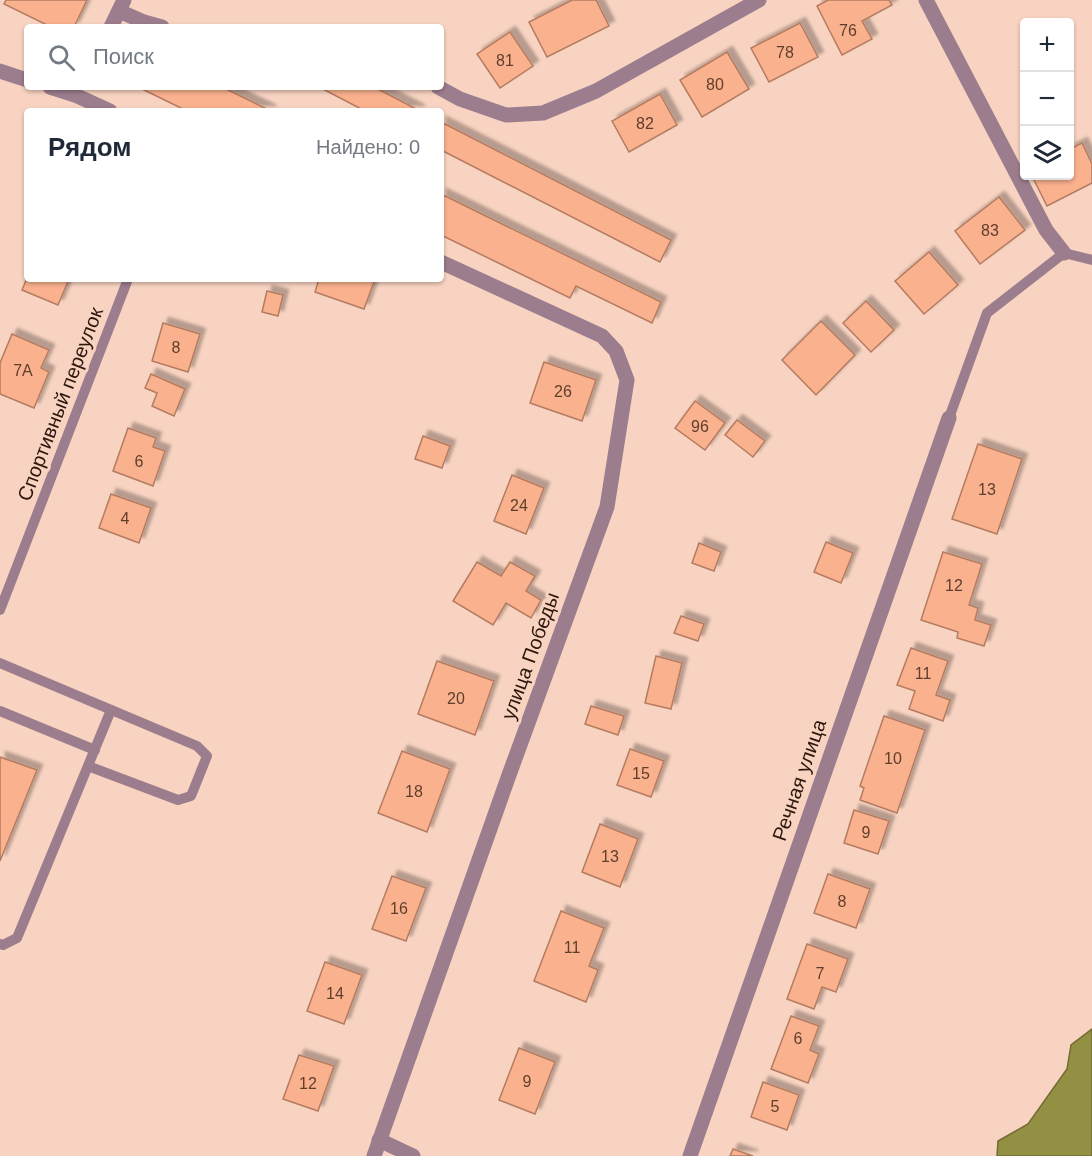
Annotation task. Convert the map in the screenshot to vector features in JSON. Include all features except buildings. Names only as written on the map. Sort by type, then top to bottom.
[{"type":"street","points":[[444,90],[460,99],[506,115],[543,113],[596,91],[759,0]]},
{"type":"street","points":[[926,0],[1046,230],[1064,254]]},
{"type":"street","points":[[112,24],[121,5],[144,22],[151,24]]},
{"type":"street","points":[[0,71],[24,79]]},
{"type":"street","points":[[77,91],[105,108]]},
{"type":"street","name":"улица Победы","points":[[374,1156],[607,507],[627,380],[616,351],[602,336],[444,263]]},
{"type":"street","name":"Речная улица","points":[[690,1156],[949,418]]},
{"type":"street","points":[[379,1140],[413,1156]]},
{"type":"lane","points":[[949,418],[987,313],[1064,254],[1092,260]]},
{"type":"lane","name":"Спортивный переулок","points":[[0,610],[127,282]]},
{"type":"lane","points":[[0,663],[197,746],[207,756],[190,796],[178,800],[88,765]]},
{"type":"lane","points":[[0,944],[3,945],[16,938],[111,710]]},
{"type":"lane","points":[[0,711],[95,750]]},
{"type":"shaded area","points":[[1092,1029],[1092,1156],[997,1156],[998,1141],[1028,1124],[1067,1069],[1071,1045]]}]
